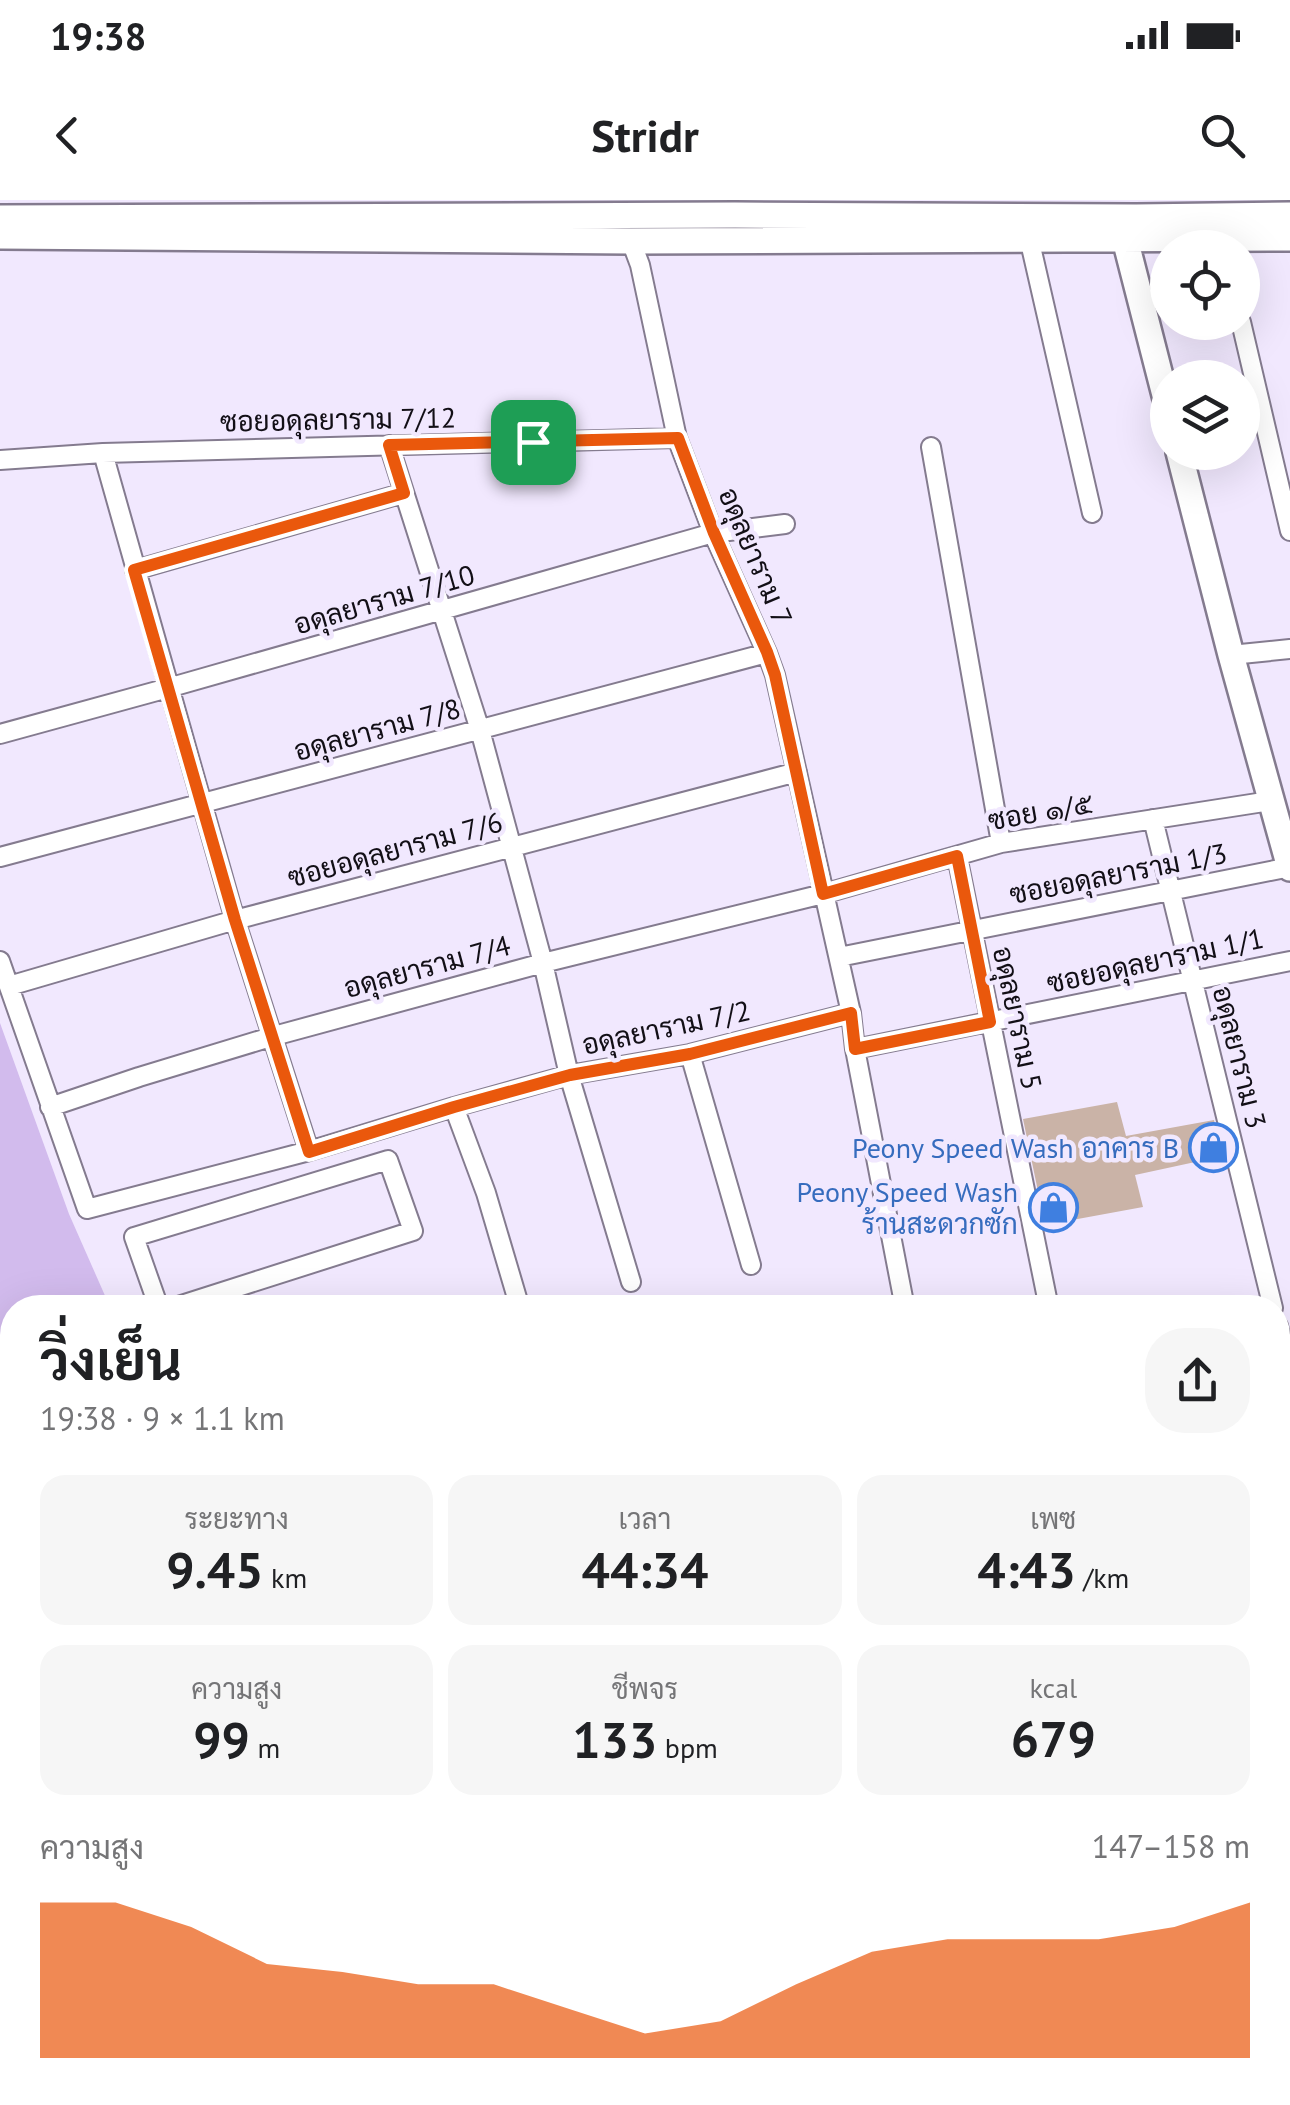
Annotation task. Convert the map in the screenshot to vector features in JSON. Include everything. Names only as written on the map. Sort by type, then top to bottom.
[{"type":"main road","points":[[1073,217],[1159,208],[1186,200]]},
{"type":"main road","points":[[1280,200],[1290,202]]},
{"type":"main road","points":[[0,218],[735,214],[1073,217],[1229,222],[1290,238]]},
{"type":"main road","points":[[0,236],[631,241],[1125,239],[1290,215]]},
{"type":"main road","points":[[1125,239],[1156,360]]},
{"type":"main road","points":[[1184,470],[1290,867]]},
{"type":"street","points":[[1029,238],[1092,513]]},
{"type":"street","name":"อดุลยาราม 7","points":[[631,241],[640,264],[678,438],[775,675],[851,1013],[902,1295]]},
{"type":"street","points":[[1245,340],[1290,531]]},
{"type":"street","name":"ซอยอดุลยาราม 7/12","points":[[0,460],[103,452],[678,438]]},
{"type":"street","points":[[389,445],[480,730],[570,1075],[630,1282]]},
{"type":"street","points":[[931,446],[1001,843]]},
{"type":"street","points":[[103,452],[235,920],[309,1152]]},
{"type":"street","points":[[134,570],[404,493]]},
{"type":"street","name":"อดุลยาราม 7/10","points":[[0,734],[714,533],[784,524]]},
{"type":"street","points":[[1231,655],[1290,649]]},
{"type":"street","name":"อดุลยาราม 7/8","points":[[0,857],[767,652]]},
{"type":"street","name":"ซอยอดุลยาราม 7/6","points":[[9,986],[235,920],[796,772]]},
{"type":"street","name":"ซอย ๑/๕","points":[[823,894],[1001,843],[1270,801]]},
{"type":"street","name":"อดุลยาราม 3","points":[[1153,819],[1270,1295]]},
{"type":"street","name":"อดุลยาราม 5","points":[[957,856],[1046,1295]]},
{"type":"street","name":"ซอยอดุลยาราม 1/3","points":[[838,957],[1290,867]]},
{"type":"street","name":"อดุลยาราม 7/4","points":[[50,1107],[274,1036],[543,963],[823,894]]},
{"type":"street","name":"ซอยอดุลยาราม 1/1","points":[[855,1049],[1290,961]]},
{"type":"street","points":[[0,962],[50,1107]]},
{"type":"street","name":"อดุลยาราม 7/2","points":[[50,1107],[88,1209],[309,1152],[570,1075],[690,1054],[851,1013]]},
{"type":"street","points":[[690,1054],[751,1265]]},
{"type":"street","points":[[454,1107],[486,1193],[516,1295]]},
{"type":"street","points":[[154,1295],[134,1237],[388,1160],[414,1232],[213,1295]]},
{"type":"street","points":[[246,1168],[256,1200]]},
{"type":"shaded area","points":[[0,1023],[69,1214],[105,1295],[0,1295]]},
{"type":"building","points":[[1117,1102],[1126,1136],[1214,1120],[1223,1156],[1135,1175],[1143,1207],[1045,1225],[1023,1119]]},
{"type":"place","name":"Peony Speed Wash อาคาร B","points":[[1214,1147]]},
{"type":"place","name":"Peony Speed Wash ร้านสะดวกซัก","points":[[1053,1207]]},
{"type":"route","points":[[678,438],[775,675],[823,894],[957,856],[990,1022],[855,1049],[851,1013],[690,1054],[570,1075],[309,1152],[235,920],[134,570],[404,493],[389,445],[533,442],[678,438]]}]
